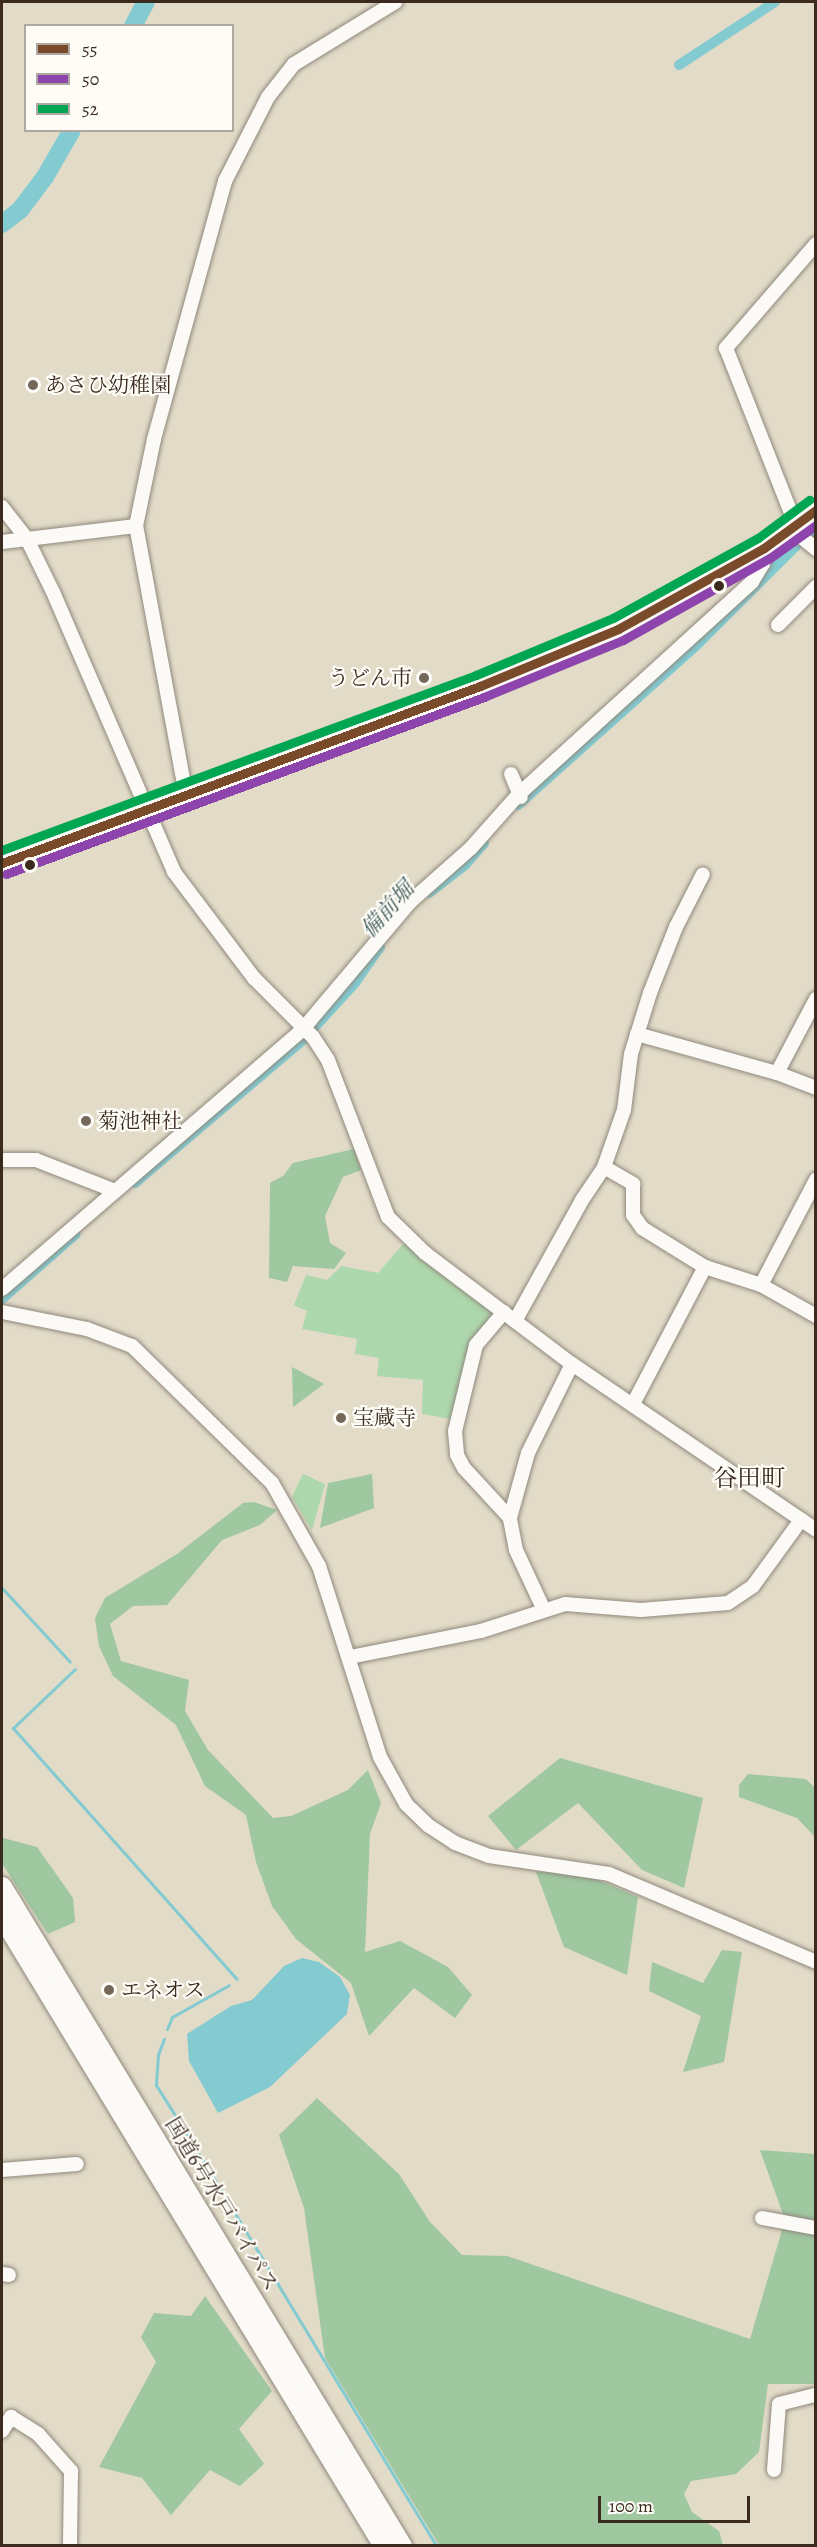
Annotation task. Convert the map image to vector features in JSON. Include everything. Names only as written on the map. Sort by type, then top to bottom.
[{"type":"highway","points":[[2,863],[550,659],[618,629],[764,548],[816,510]]},
{"type":"highway","name":"国道6号水戸バイパス","points":[[2,1887],[402,2546]]},
{"type":"highway","name":"国道6号水戸バイパス","points":[[2,1916],[384,2546]]},
{"type":"street","points":[[186,795],[136,526],[153,439],[225,181],[268,97],[294,64],[395,2]]},
{"type":"street","points":[[816,244],[726,348],[800,536],[816,549]]},
{"type":"street","points":[[2,507],[27,539],[88,670],[146,810],[185,892],[254,978],[307,1032],[327,1060],[388,1217],[424,1253],[572,1364],[816,1530]]},
{"type":"street","points":[[2,542],[136,526]]},
{"type":"street","points":[[2,1289],[113,1190],[307,1032],[396,917],[471,848],[520,795],[752,582],[763,564],[764,548]]},
{"type":"street","points":[[778,625],[816,587]]},
{"type":"street","points":[[512,774],[520,795]]},
{"type":"street","points":[[515,1321],[582,1200],[604,1167],[624,1110],[637,1034],[676,927],[703,874]]},
{"type":"street","points":[[777,1073],[816,999]]},
{"type":"street","points":[[637,1034],[777,1073],[816,1088]]},
{"type":"street","points":[[2,1160],[36,1160],[113,1190]]},
{"type":"street","points":[[604,1167],[633,1184],[633,1215],[642,1228],[705,1267],[761,1285],[816,1316]]},
{"type":"street","points":[[761,1285],[816,1180]]},
{"type":"street","points":[[633,1404],[705,1267]]},
{"type":"street","points":[[2,1312],[100,1333],[132,1346],[158,1367],[283,1499],[319,1566],[389,1777],[415,1815],[439,1834],[489,1856],[609,1874],[816,1962]]},
{"type":"street","points":[[504,1312],[476,1345],[455,1431],[457,1455],[464,1468],[510,1518]]},
{"type":"street","points":[[543,1608],[516,1550],[510,1518],[528,1453],[572,1364]]},
{"type":"street","points":[[350,1657],[481,1631],[543,1608],[565,1604],[641,1610],[736,1600],[759,1579],[801,1520]]},
{"type":"street","points":[[2,2170],[77,2164]]},
{"type":"street","points":[[762,2218],[816,2228]]},
{"type":"street","points":[[774,2470],[779,2404],[816,2395]]},
{"type":"street","points":[[2,2431],[11,2416],[38,2434],[71,2471],[74,2478],[70,2546]]},
{"type":"green space","points":[[354,1149],[361,1170],[343,1177],[325,1216],[330,1243],[346,1253],[334,1269],[293,1266],[287,1282],[269,1278],[270,1183],[283,1176],[293,1163]]},
{"type":"green space","points":[[404,1243],[494,1312],[478,1332],[452,1419],[422,1414],[423,1380],[377,1376],[379,1358],[355,1354],[357,1339],[302,1329],[307,1311],[294,1305],[306,1275],[327,1280],[341,1266],[378,1273]]},
{"type":"green space","points":[[292,1367],[324,1384],[293,1407]]},
{"type":"green space","points":[[303,1474],[325,1484],[312,1530],[292,1497]]},
{"type":"green space","points":[[372,1474],[374,1508],[320,1528],[328,1483]]},
{"type":"green space","points":[[254,1502],[277,1510],[260,1525],[222,1540],[167,1605],[133,1606],[110,1624],[121,1661],[189,1680],[185,1711],[208,1750],[273,1818],[291,1816],[348,1790],[368,1770],[381,1803],[370,1834],[365,1952],[400,1941],[448,1967],[472,1995],[455,2018],[414,1988],[369,2036],[351,1983],[296,1939],[272,1906],[256,1862],[246,1815],[205,1786],[176,1725],[113,1676],[99,1646],[95,1618],[105,1598],[177,1554],[243,1503]]},
{"type":"green space","points":[[560,1758],[703,1798],[684,1888],[642,1870],[578,1803],[516,1850],[488,1816]]},
{"type":"green space","points":[[748,1774],[806,1779],[815,1788],[815,1837],[797,1818],[739,1797],[739,1785]]},
{"type":"green space","points":[[3,1838],[37,1847],[73,1898],[75,1922],[48,1934],[3,1865]]},
{"type":"green space","points":[[536,1872],[582,1873],[638,1897],[627,1975],[564,1947]]},
{"type":"green space","points":[[722,1950],[742,1952],[724,2062],[683,2072],[701,2016],[649,1991],[652,1962],[703,1983]]},
{"type":"green space","points":[[317,2098],[399,2174],[430,2222],[462,2255],[507,2256],[750,2339],[785,2220],[760,2150],[815,2154],[815,2384],[768,2384],[759,2452],[736,2474],[691,2481],[684,2494],[692,2512],[719,2531],[723,2545],[439,2545],[325,2358],[304,2208],[279,2135]]},
{"type":"green space","points":[[205,2296],[272,2391],[239,2429],[264,2464],[240,2486],[210,2470],[171,2515],[142,2478],[99,2467],[156,2362],[141,2337],[154,2313],[191,2316]]},
{"type":"water","points":[[302,1958],[319,1962],[340,1977],[350,1995],[347,2014],[270,2087],[218,2113],[189,2061],[187,2034],[231,2006],[252,2000],[284,1966]]},
{"type":"waterway","points":[[134,24],[146,2]]},
{"type":"waterway","points":[[679,65],[775,2]]},
{"type":"waterway","points":[[2,224],[20,210],[45,177],[71,132]]},
{"type":"waterway","name":"備前堀","points":[[806,536],[816,529]]},
{"type":"waterway","name":"備前堀","points":[[518,805],[697,645],[800,542]]},
{"type":"waterway","name":"備前堀","points":[[429,893],[465,865],[484,843]]},
{"type":"waterway","name":"備前堀","points":[[135,1183],[304,1039],[355,983],[380,947]]},
{"type":"waterway","name":"備前堀","points":[[2,1299],[76,1234]]},
{"type":"waterway","points":[[2,1588],[70,1662]]},
{"type":"waterway","points":[[75,1669],[13,1728],[237,1979]]},
{"type":"waterway","points":[[167,2029],[172,2017],[229,1985]]},
{"type":"waterway","points":[[164,2039],[158,2055],[156,2085],[195,2147]]},
{"type":"waterway","points":[[199,2154],[436,2546]]},
{"type":"transit line","name":"52","points":[[2,850],[476,675],[613,618],[758,538],[809,500]]},
{"type":"transit line","name":"55","points":[[2,863],[480,686],[618,629],[764,548],[816,510]]},
{"type":"transit line","name":"50","points":[[6,874],[484,697],[623,640],[770,558],[816,525]]},
{"type":"place","name":"あさひ幼稚園","points":[[33,385]]},
{"type":"place","name":"うどん市","points":[[424,678]]},
{"type":"place","name":"菊池神社","points":[[86,1121]]},
{"type":"place","name":"宝蔵寺","points":[[341,1418]]},
{"type":"place","name":"エネオス","points":[[109,1990]]},
{"type":"district","name":"谷田町","points":[[749,1479]]}]
